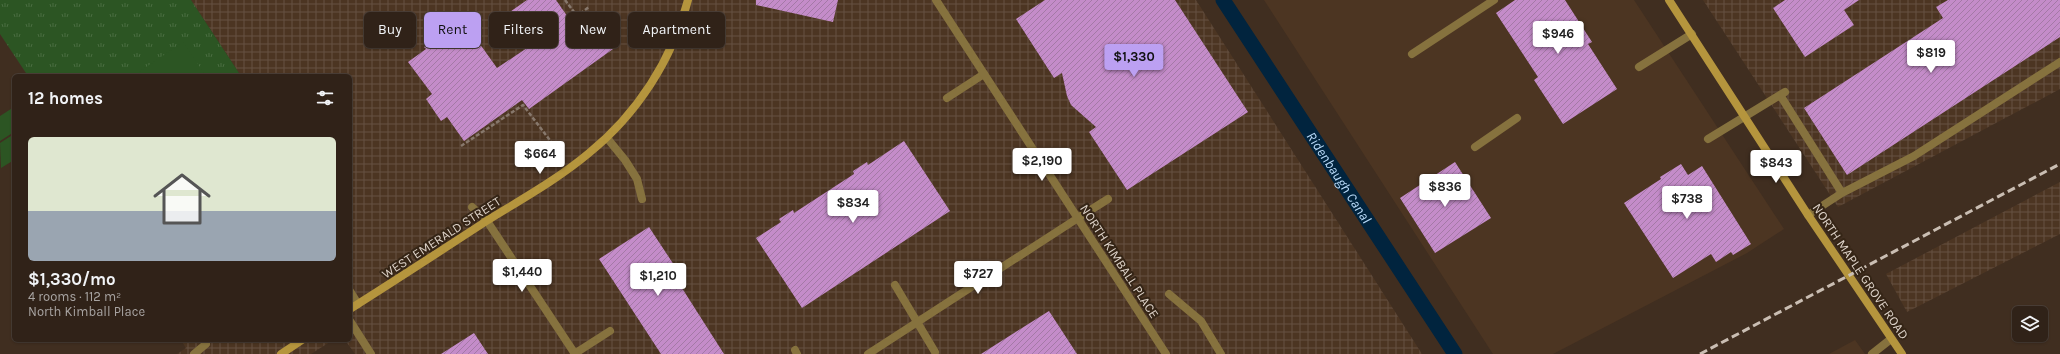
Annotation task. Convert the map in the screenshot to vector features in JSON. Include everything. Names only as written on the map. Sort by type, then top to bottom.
[{"type":"main road","name":"WEST EMERALD STREET","points":[[352,308],[561,173],[607,138],[641,99],[661,68],[676,38],[688,0]]},
{"type":"main road","name":"NORTH MAPLE GROVE ROAD","points":[[1669,0],[1808,215],[1902,354]]},
{"type":"main road","points":[[281,354],[299,342]]},
{"type":"street","name":"NORTH KIMBALL PLACE","points":[[936,0],[1166,354]]},
{"type":"street","points":[[1412,54],[1494,0]]},
{"type":"street","points":[[1639,67],[1692,34]]},
{"type":"street","points":[[1808,215],[1842,193],[1914,156],[2060,62]]},
{"type":"street","points":[[947,98],[984,74]]},
{"type":"street","points":[[1708,139],[1783,94],[1842,193]]},
{"type":"street","points":[[1475,147],[1517,118]]},
{"type":"street","points":[[607,138],[625,160],[637,179],[642,198]]},
{"type":"street","points":[[868,354],[1108,199]]},
{"type":"street","points":[[472,207],[487,221],[574,354],[610,331]]},
{"type":"street","points":[[895,285],[935,352]]},
{"type":"street","points":[[352,294],[358,304]]},
{"type":"street","points":[[1168,294],[1201,321],[1220,354]]},
{"type":"street","points":[[352,324],[371,354]]},
{"type":"street","points":[[1872,354],[1891,339]]},
{"type":"street","points":[[194,354],[207,342]]},
{"type":"path","points":[[565,0],[578,16],[589,7]]},
{"type":"path","points":[[461,146],[523,105],[559,152]]},
{"type":"shaded area","points":[[191,0],[1196,0],[1422,354],[355,354],[346,342],[352,342],[352,74],[240,74]]},
{"type":"shaded area","points":[[1264,0],[1634,0],[1784,229],[1747,253],[1553,354],[1493,354]]},
{"type":"shaded area","points":[[1703,0],[2060,0],[2060,89],[1838,207]]},
{"type":"shaded area","points":[[2060,182],[2060,234],[1907,312],[1886,274]]},
{"type":"shaded area","points":[[1855,340],[1865,354],[1829,354]]},
{"type":"shaded area","points":[[182,342],[330,342],[311,354],[177,354],[186,348]]},
{"type":"green space","points":[[0,0],[191,0],[240,74],[27,74],[0,34]]},
{"type":"green space","points":[[183,42],[205,74],[136,74]]},
{"type":"green space","points":[[12,108],[12,133],[0,141],[0,116]]},
{"type":"green space","points":[[12,135],[12,161],[1,168],[0,143]]},
{"type":"building","points":[[527,0],[556,0],[566,14],[566,48],[613,49],[529,109],[522,100],[464,141],[447,117],[441,121],[426,99],[432,94],[408,62],[426,49],[425,48],[481,48],[481,46],[497,68],[527,48],[558,48],[558,12],[510,12]]},
{"type":"building","points":[[756,0],[838,0],[833,22],[756,5]]},
{"type":"building","points":[[1045,0],[1175,0],[1248,112],[1127,190],[1089,132],[1096,127],[1071,105],[1067,96],[1062,73],[1054,78],[1016,19]]},
{"type":"building","points":[[1515,0],[1565,0],[1592,42],[1588,44],[1617,89],[1563,124],[1534,80],[1538,77],[1496,13]]},
{"type":"building","points":[[1785,0],[1859,0],[1844,10],[1854,25],[1805,57],[1773,8]]},
{"type":"building","points":[[1948,0],[2060,0],[2060,37],[1847,175],[1804,108],[1943,18],[1936,7]]},
{"type":"building","points":[[904,141],[950,211],[802,308],[756,238],[781,222],[779,219],[793,210],[794,213],[854,174],[853,171],[867,162],[868,165]]},
{"type":"building","points":[[1455,162],[1491,218],[1435,253],[1400,198]]},
{"type":"building","points":[[1681,164],[1688,175],[1702,166],[1751,244],[1733,255],[1731,252],[1716,262],[1711,254],[1673,278],[1624,203]]},
{"type":"building","points":[[649,227],[678,271],[673,274],[724,354],[661,354],[599,259]]},
{"type":"building","points":[[1049,311],[1077,354],[981,354]]},
{"type":"building","points":[[474,333],[488,354],[441,354]]},
{"type":"waterway","name":"Ridenbaugh Canal","points":[[1223,0],[1455,354]]},
{"type":"railway","points":[[1700,354],[2060,164]]}]
